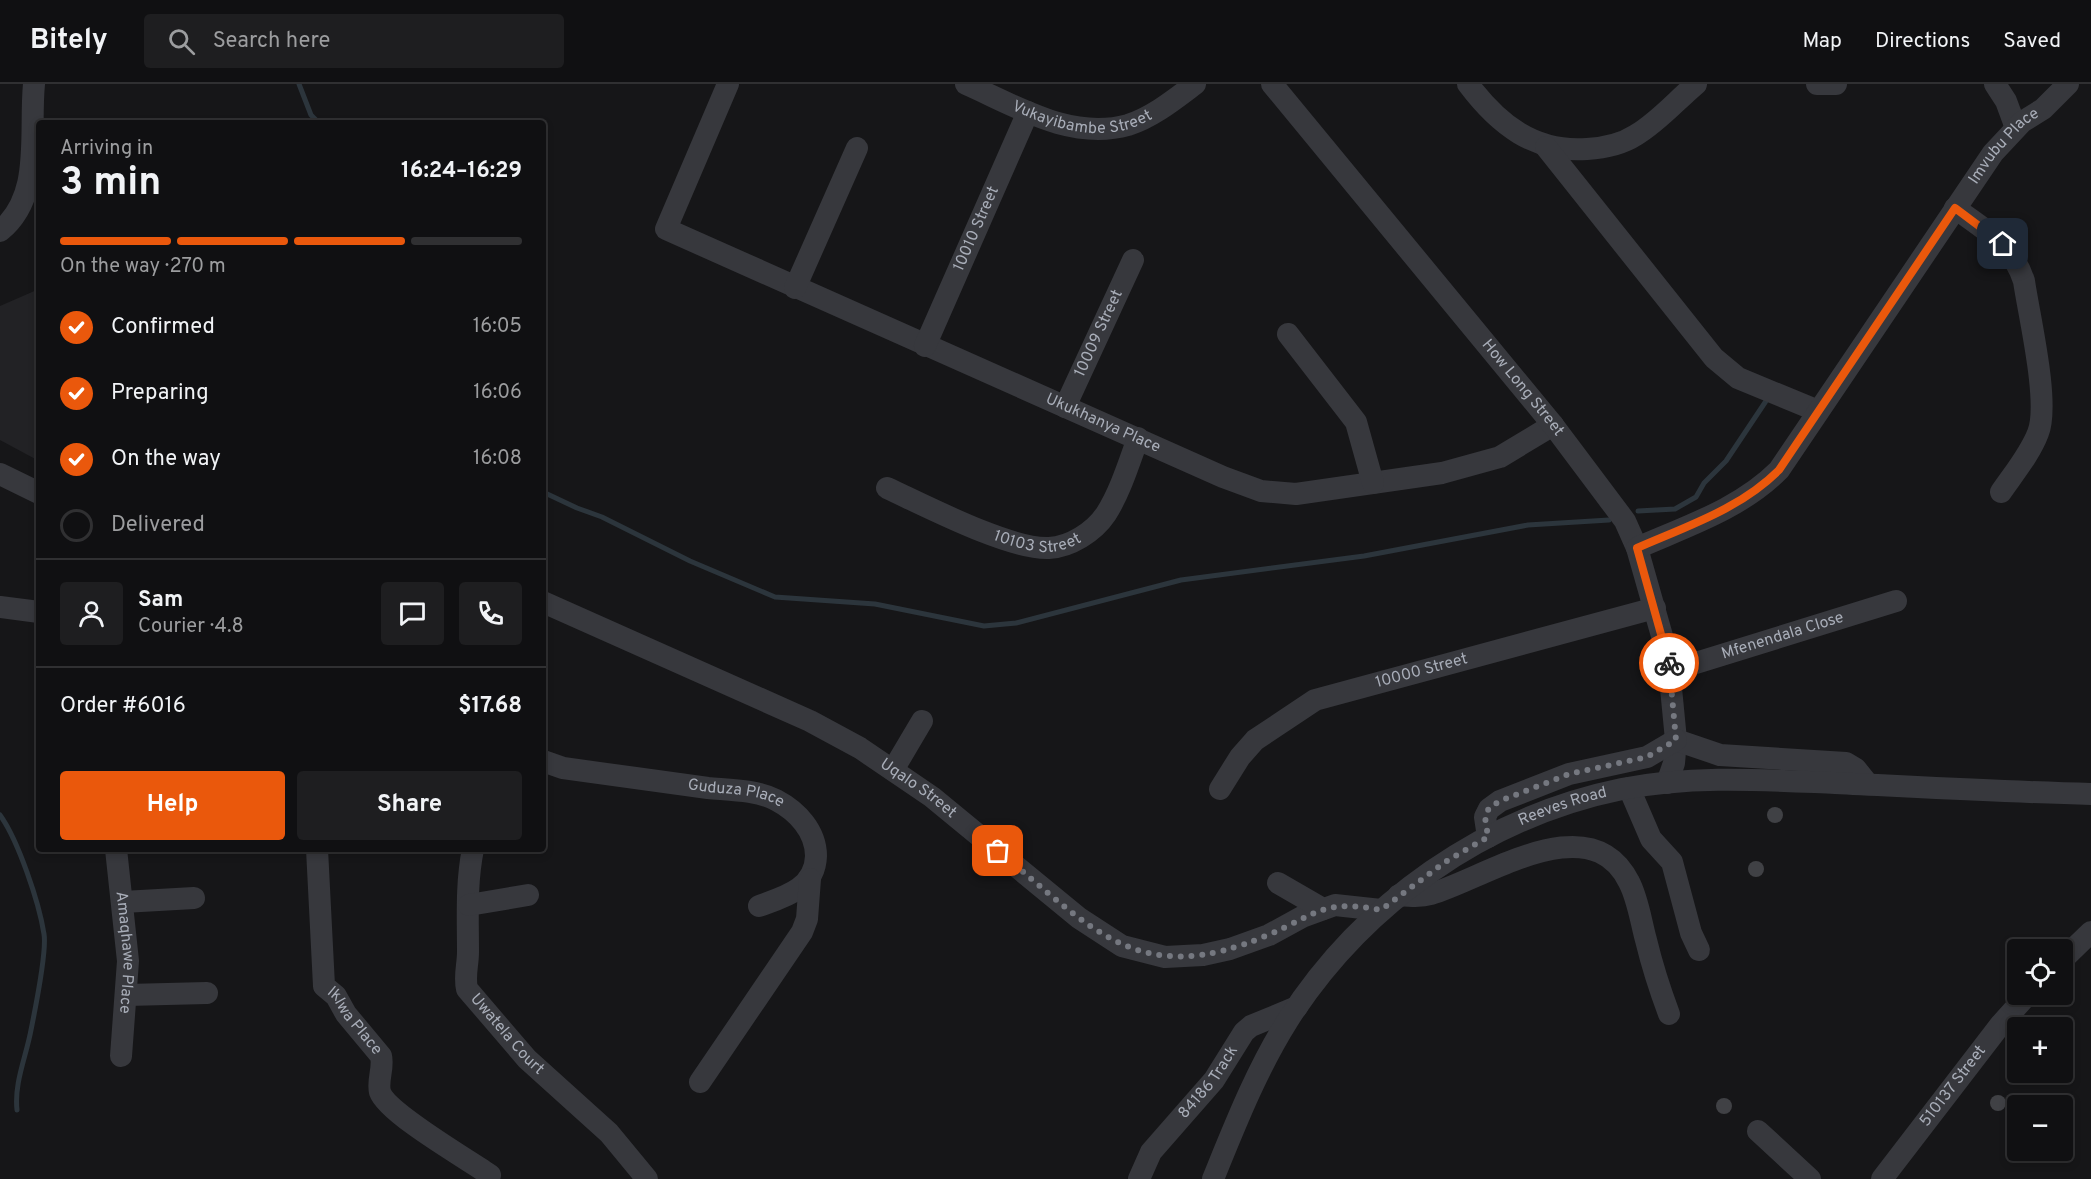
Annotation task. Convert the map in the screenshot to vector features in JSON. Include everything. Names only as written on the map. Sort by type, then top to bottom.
[{"type":"street","points":[[0,231],[13,220],[26,199],[29,183],[34,84]]},
{"type":"street","name":"Ukukhanya Place","points":[[728,84],[666,229],[925,346],[1261,491],[1296,494],[1442,473],[1483,464],[1500,457],[1552,425]]},
{"type":"street","name":"Vukayibambe Street","points":[[966,84],[1061,126],[1113,128],[1143,119],[1195,84]]},
{"type":"street","name":"How Long Street","points":[[1272,84],[1552,425],[1618,511],[1637,548],[1655,608],[1670,671],[1676,740],[1674,763],[1667,783]]},
{"type":"street","points":[[1468,84],[1485,107],[1514,132],[1546,147],[1574,150],[1594,148],[1635,136],[1696,84]]},
{"type":"street","points":[[1817,84],[1836,84]]},
{"type":"street","points":[[1995,84],[2013,120]]},
{"type":"street","points":[[2013,120],[2019,84]]},
{"type":"street","name":"Imvubu Place","points":[[1637,548],[1739,503],[1762,487],[1779,470],[2013,120],[2043,109],[2068,84]]},
{"type":"street","name":"10010 Street","points":[[925,346],[1028,112]]},
{"type":"street","points":[[1546,147],[1720,363],[1752,384],[1818,411]]},
{"type":"street","points":[[795,288],[857,148]]},
{"type":"street","points":[[1955,208],[2003,244],[2019,265],[2024,281],[2043,409],[2039,432],[2033,444],[2001,492]]},
{"type":"street","name":"10009 Street","points":[[1065,406],[1133,260]]},
{"type":"street","points":[[1288,334],[1356,422],[1374,483]]},
{"type":"street","name":"10103 Street","points":[[886,488],[1005,539],[1033,546],[1060,547],[1085,534],[1106,514],[1138,438]]},
{"type":"street","points":[[0,474],[36,492]]},
{"type":"street","name":"Mfenendala Close","points":[[1670,671],[1896,601]]},
{"type":"street","name":"Uqalo Street","points":[[546,603],[810,721],[860,748],[932,798],[1079,918],[1130,949],[1165,957],[1203,955],[1230,949],[1269,935],[1323,909],[1343,905],[1381,910]]},
{"type":"street","points":[[0,607],[36,612]]},
{"type":"street","name":"10000 Street","points":[[1220,789],[1240,757],[1255,740],[1315,700],[1655,608]]},
{"type":"street","points":[[893,770],[922,721]]},
{"type":"street","points":[[1488,837],[1485,817],[1489,808],[1500,801],[1569,774],[1647,757],[1676,740],[1720,755],[1846,763],[1856,768],[1868,784]]},
{"type":"street","name":"Guduza Place","points":[[546,761],[563,768],[744,792],[774,799],[801,820],[813,836],[816,864],[810,879],[807,919],[802,932],[700,1082]]},
{"type":"street","name":"Reeves Road","points":[[1213,1179],[1266,1058],[1297,1007],[1338,955],[1381,910],[1399,895],[1445,862],[1488,837],[1573,802],[1629,788],[1723,779],[2091,794]]},
{"type":"street","points":[[1629,788],[1651,839],[1672,862],[1691,933],[1699,950]]},
{"type":"street","points":[[1399,895],[1432,894],[1525,856],[1564,847],[1599,852],[1619,866],[1630,883],[1655,976],[1669,1014]]},
{"type":"street","name":"Amaqhawe Place","points":[[117,852],[123,902],[127,995],[121,1056]]},
{"type":"street","name":"Iklwa Place","points":[[317,852],[324,986],[336,996],[346,1014],[381,1056],[380,1091],[385,1101],[418,1128],[490,1175]]},
{"type":"street","name":"Uwatela Court","points":[[473,852],[468,963],[465,978],[467,989],[526,1059],[609,1133],[647,1179]]},
{"type":"street","points":[[759,906],[790,894],[810,879]]},
{"type":"street","points":[[1278,883],[1323,909]]},
{"type":"street","points":[[469,905],[528,895]]},
{"type":"street","points":[[123,902],[194,898]]},
{"type":"street","points":[[2073,949],[2091,932]]},
{"type":"street","points":[[127,995],[207,993]]},
{"type":"street","name":"510137 Street","points":[[1882,1179],[2018,1005]]},
{"type":"street","name":"84186 Track","points":[[1139,1179],[1151,1152],[1214,1080],[1240,1035],[1251,1026],[1297,1007]]},
{"type":"street","points":[[1758,1131],[1810,1179]]},
{"type":"shaded area","points":[[36,290],[36,459],[0,440],[0,306]]},
{"type":"building","points":[[1772,807],[1778,807],[1783,815],[1781,821],[1772,823],[1767,818],[1767,812]]},
{"type":"building","points":[[1753,861],[1759,861],[1764,869],[1762,875],[1753,877],[1748,872],[1748,866]]},
{"type":"building","points":[[1995,1095],[2001,1095],[2006,1103],[2004,1109],[1995,1111],[1990,1106],[1990,1100]]},
{"type":"building","points":[[1721,1098],[1727,1098],[1732,1106],[1730,1112],[1721,1114],[1716,1109],[1716,1103]]},
{"type":"waterway","points":[[299,84],[311,115],[316,120]]},
{"type":"waterway","points":[[1638,511],[1675,509],[1696,497],[1704,483],[1726,461],[1768,398]]},
{"type":"waterway","points":[[546,493],[602,517],[690,561],[775,597],[875,604],[984,626],[1016,623],[1181,580],[1364,556],[1528,525],[1609,520]]},
{"type":"waterway","points":[[0,815],[14,840],[27,872],[38,905],[44,934],[40,981],[19,1080],[17,1110]]},
{"type":"way so far","points":[[998,851],[1079,918],[1122,946],[1151,955],[1185,957],[1230,949],[1269,935],[1302,917],[1335,905],[1352,905],[1381,910],[1445,862],[1488,837],[1484,822],[1489,808],[1494,804],[1569,774],[1647,757],[1676,740],[1669,663]]},
{"type":"route","points":[[1669,663],[1637,548],[1739,503],[1762,487],[1779,470],[1955,208],[2003,244]]}]
